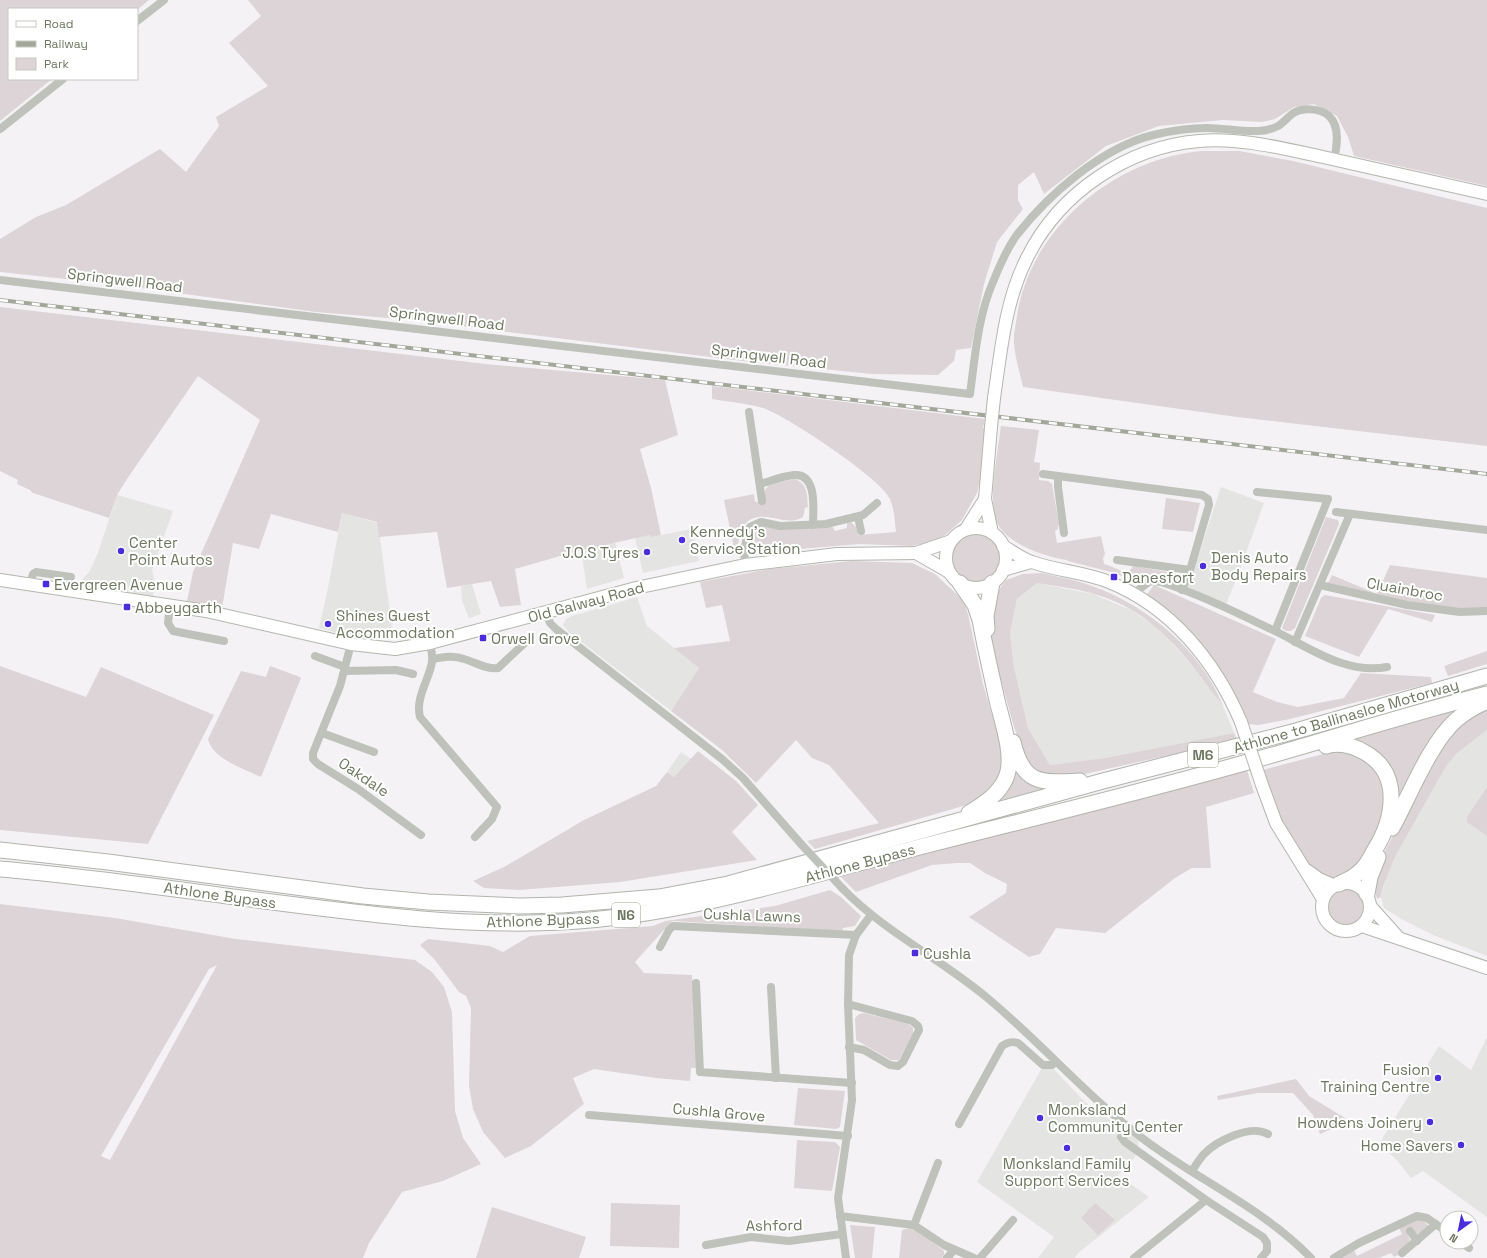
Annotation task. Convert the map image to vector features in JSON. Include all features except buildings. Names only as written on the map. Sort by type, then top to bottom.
[{"type":"highway","points":[[951,823],[986,803],[1002,785],[1007,776],[1009,765],[1006,739],[980,620],[975,605],[960,583]]},
{"type":"highway","points":[[992,583],[986,616],[986,637],[1015,751],[1022,766],[1029,775],[1038,781],[1047,783],[1103,781]]},
{"type":"highway","name":"Athlone to Ballinasloe Motorway","points":[[951,823],[1103,781],[1296,731],[1487,676]]},
{"type":"highway","name":"Athlone to Ballinasloe Motorway","points":[[1238,765],[1433,707],[1487,694]]},
{"type":"highway","points":[[1369,900],[1370,877],[1377,860],[1426,763],[1441,737],[1463,714],[1487,701]]},
{"type":"highway","points":[[1238,765],[1275,761],[1331,744],[1343,743],[1373,756],[1382,766],[1388,778],[1392,802],[1386,830],[1368,862],[1358,874],[1337,885]]},
{"type":"highway","name":"Athlone Bypass","points":[[0,869],[70,875],[361,914],[432,920],[529,923],[566,922],[653,911],[700,903],[1238,765]]},
{"type":"highway","name":"Athlone Bypass","points":[[0,850],[116,862],[363,896],[470,904],[520,906],[562,905],[659,897],[728,884],[951,823]]},
{"type":"main road","points":[[1323,899],[1276,823],[1241,722],[1225,688],[1196,647],[1174,623],[1132,594],[1109,582],[1085,574],[1031,562],[1003,546],[992,533],[984,499],[994,398],[1004,330],[1018,279],[1026,258],[1058,212],[1094,180],[1121,163],[1146,152],[1171,145],[1200,140],[1238,142],[1282,148],[1487,194]]},
{"type":"main road","points":[[966,529],[984,499]]},
{"type":"main road","points":[[949,572],[946,559],[947,548],[951,541],[960,532],[966,529],[976,528],[992,533]]},
{"type":"main road","points":[[916,553],[951,541]]},
{"type":"main road","points":[[916,553],[949,572],[960,583],[972,587],[982,587],[992,583],[1003,570],[1006,556],[1003,546]]},
{"type":"main road","name":"Old Galway Road","points":[[0,580],[170,605],[259,622],[351,644],[395,649],[430,643],[672,579],[745,564],[837,554],[916,553]]},
{"type":"main road","points":[[1003,570],[1031,562]]},
{"type":"main road","points":[[1305,869],[1319,878],[1337,885],[1355,884],[1398,937]]},
{"type":"main road","points":[[1337,885],[1323,899],[1322,907],[1324,917],[1333,928],[1343,931],[1352,931],[1362,926],[1370,915],[1369,900]]},
{"type":"main road","points":[[1362,926],[1487,968]]},
{"type":"street","points":[[138,21],[164,0]]},
{"type":"street","points":[[0,128],[62,80]]},
{"type":"street","name":"Springwell Road","points":[[0,280],[970,394],[985,306],[992,282],[1016,237],[1073,177],[1093,163],[1151,135],[1177,130],[1206,128],[1257,131],[1269,130],[1278,126],[1292,114],[1300,110],[1311,110],[1329,116],[1337,133],[1334,159]]},
{"type":"street","points":[[748,412],[762,501]]},
{"type":"street","points":[[1043,474],[1202,495],[1208,499],[1209,505],[1190,570],[1182,590]]},
{"type":"street","points":[[760,484],[795,475],[801,476],[809,482],[813,493],[813,525]]},
{"type":"street","points":[[1058,477],[1064,533]]},
{"type":"street","points":[[1256,492],[1328,499],[1275,631]]},
{"type":"street","points":[[745,564],[744,555],[747,535],[750,527],[760,522],[780,526],[826,524],[863,515],[877,503]]},
{"type":"street","points":[[1336,512],[1487,530]]},
{"type":"street","points":[[1295,642],[1350,514]]},
{"type":"street","points":[[858,517],[861,531]]},
{"type":"street","points":[[1116,560],[1190,570]]},
{"type":"street","points":[[30,585],[33,574],[36,572],[71,577]]},
{"type":"street","points":[[1132,594],[1150,582],[1161,582],[1275,631],[1325,657],[1353,666],[1369,668],[1387,667]]},
{"type":"street","name":"Cluainbroc","points":[[1320,585],[1407,605],[1460,612],[1487,611]]},
{"type":"street","points":[[170,605],[168,623],[173,631],[224,641]]},
{"type":"street","points":[[546,613],[550,623],[556,629],[686,729],[743,778],[843,889],[871,915],[983,994],[1130,1128],[1269,1222],[1293,1240],[1311,1258]]},
{"type":"street","points":[[433,659],[447,657],[463,658],[492,669],[498,668],[530,638]]},
{"type":"street","points":[[430,643],[433,659],[420,702],[420,717],[497,807],[492,819],[474,837]]},
{"type":"street","name":"Oakdale","points":[[351,644],[322,733],[313,753],[314,760],[365,793],[421,835]]},
{"type":"street","points":[[314,656],[344,669],[396,670],[413,674]]},
{"type":"street","name":"Oakdale","points":[[322,733],[374,752]]},
{"type":"street","points":[[846,1258],[838,1198],[848,1136],[852,1083],[849,1047],[849,955],[856,935],[871,915]]},
{"type":"street","name":"Cushla Lawns","points":[[660,948],[669,930],[673,926],[856,935]]},
{"type":"street","points":[[696,983],[696,1072],[852,1083]]},
{"type":"street","points":[[771,987],[776,1078]]},
{"type":"street","points":[[848,1004],[904,1018],[915,1023],[919,1030],[903,1062],[898,1066],[890,1064],[864,1050],[849,1047]]},
{"type":"street","points":[[959,1124],[1002,1046],[1006,1043],[1018,1043],[1044,1066],[1052,1065],[1056,1062]]},
{"type":"street","name":"Cushla Grove","points":[[589,1115],[848,1136]]},
{"type":"street","points":[[1130,1128],[1121,1137],[1125,1142],[1206,1200],[1263,1237],[1267,1243],[1263,1256]]},
{"type":"street","points":[[1192,1171],[1203,1155],[1214,1146],[1243,1132],[1256,1130],[1268,1134]]},
{"type":"street","points":[[914,1225],[938,1163]]},
{"type":"street","points":[[1134,1258],[1206,1200]]},
{"type":"street","points":[[840,1216],[914,1225],[954,1250],[974,1258]]},
{"type":"street","points":[[1334,1258],[1359,1244],[1417,1216],[1424,1216],[1439,1226]]},
{"type":"street","points":[[980,1258],[1013,1220]]},
{"type":"street","points":[[1402,1253],[1436,1224]]},
{"type":"street","points":[[1410,1231],[1417,1241]]},
{"type":"street","name":"Ashford","points":[[706,1245],[751,1238],[789,1241],[842,1234]]},
{"type":"street","points":[[947,1258],[954,1250]]},
{"type":"shaded area","points":[[1221,487],[1264,503],[1226,604],[1188,587]]},
{"type":"shaded area","points":[[117,495],[173,511],[152,570],[155,583],[153,596],[74,585],[78,584],[90,571],[99,550]]},
{"type":"shaded area","points":[[342,513],[378,523],[393,636],[373,640],[357,638],[319,628]]},
{"type":"shaded area","points":[[692,529],[699,561],[643,573],[635,538],[650,535],[651,537]]},
{"type":"shaded area","points":[[615,542],[624,578],[587,589],[581,550]]},
{"type":"shaded area","points":[[1037,583],[1093,594],[1131,610],[1160,629],[1205,681],[1223,706],[1234,733],[1105,758],[1050,765],[1028,728],[1014,667],[1010,633],[1017,599]]},
{"type":"shaded area","points":[[472,584],[481,614],[469,618],[462,601],[461,586]]},
{"type":"shaded area","points":[[637,597],[647,626],[699,668],[671,711],[570,633],[563,625],[566,619],[572,616]]},
{"type":"shaded area","points":[[1487,730],[1487,956],[1433,935],[1403,920],[1384,908],[1381,897],[1382,889],[1395,857],[1445,768],[1456,754]]},
{"type":"shaded area","points":[[681,752],[691,759],[674,777],[667,772]]},
{"type":"shaded area","points":[[1487,1037],[1487,1217],[1423,1171],[1411,1178],[1396,1159],[1379,1144],[1439,1046],[1471,1070]]},
{"type":"shaded area","points":[[1046,1061],[1085,1102],[1139,1141],[1135,1157],[1118,1175],[1149,1197],[1078,1253],[1075,1258],[1038,1258],[1054,1237],[977,1182]]},
{"type":"green space","points":[[0,0],[149,0],[138,9],[8,8],[8,80],[51,80],[0,121]]},
{"type":"green space","points":[[248,0],[1487,0],[1487,186],[1354,156],[1348,137],[1337,116],[1314,104],[1294,107],[1275,119],[1262,122],[1223,120],[1159,126],[1106,146],[1044,194],[1034,172],[1018,185],[1018,200],[1023,209],[997,242],[984,284],[971,348],[956,350],[954,361],[938,375],[872,374],[751,362],[412,320],[316,312],[112,284],[0,272],[0,239],[36,217],[66,205],[160,149],[186,172],[219,126],[216,117],[268,86],[229,43],[261,16]]},
{"type":"green space","points":[[1202,151],[1239,151],[1293,161],[1487,208],[1487,446],[1237,417],[1023,387],[1016,360],[1014,343],[1017,316],[1025,284],[1039,254],[1059,227],[1082,203],[1109,183],[1139,167],[1170,156]]},
{"type":"green space","points":[[0,307],[486,364],[665,380],[678,435],[640,449],[651,488],[661,535],[651,537],[650,535],[581,550],[515,569],[521,605],[500,607],[491,581],[447,588],[437,532],[379,537],[377,522],[342,513],[338,532],[271,514],[259,549],[233,543],[222,608],[187,601],[193,572],[260,420],[198,376],[127,479],[117,495],[109,518],[33,493],[17,484],[18,480],[0,471]]},
{"type":"green space","points":[[712,386],[985,419],[983,428],[986,428],[981,476],[977,493],[962,520],[936,541],[912,546],[859,544],[752,553],[749,546],[751,538],[760,526],[832,526],[835,531],[847,528],[847,523],[851,522],[856,527],[858,535],[896,532],[894,515],[890,499],[883,490],[870,477],[852,463],[791,422],[774,413],[763,408],[712,399]]},
{"type":"green space","points":[[1001,426],[1039,430],[1034,462],[1040,463],[1039,480],[1048,481],[1052,484],[1059,524],[1058,529],[1055,531],[1057,543],[1101,536],[1105,554],[1103,558],[1104,564],[1128,573],[1133,566],[1179,574],[1180,579],[1175,580],[1156,575],[1127,578],[1111,572],[1037,552],[1025,547],[1006,534],[999,526],[993,507],[993,484]]},
{"type":"green space","points":[[794,479],[802,483],[807,494],[808,507],[805,508],[803,517],[790,521],[761,517],[748,521],[742,529],[736,550],[730,556],[733,543],[724,500],[754,494],[755,502],[764,501],[765,490],[769,485]]},
{"type":"green space","points":[[1166,498],[1200,503],[1193,532],[1162,529]]},
{"type":"green space","points":[[1326,517],[1338,520],[1339,524],[1295,628],[1291,631],[1286,631],[1282,628]]},
{"type":"green space","points":[[975,533],[985,535],[993,541],[999,549],[1001,559],[999,569],[993,577],[985,583],[975,585],[965,583],[957,577],[951,569],[949,559],[951,549],[957,541],[965,535]]},
{"type":"green space","points":[[852,561],[912,563],[935,574],[964,601],[983,684],[1002,749],[1004,761],[996,787],[977,802],[815,849],[807,841],[879,823],[829,765],[812,758],[796,740],[756,783],[722,750],[671,711],[699,668],[674,648],[730,641],[722,605],[706,608],[700,582],[770,569]]},
{"type":"green space","points":[[1390,565],[1487,578],[1487,608],[1427,605],[1387,597],[1328,583],[1332,575],[1377,594]]},
{"type":"green space","points":[[1042,573],[1074,580],[1092,586],[1133,605],[1152,618],[1170,632],[1201,666],[1223,706],[1182,653],[1151,623],[1134,611],[1114,601],[1091,593],[1071,588],[1037,583],[1017,599],[1010,633],[1014,667],[1028,728],[1050,765],[1105,758],[1234,733],[1237,740],[1058,780],[1037,774],[1026,759],[1014,727],[992,647],[990,631],[996,594],[1006,580],[1023,574]]},
{"type":"green space","points":[[1154,585],[1276,639],[1253,692],[1277,702],[1298,707],[1344,698],[1361,673],[1431,677],[1432,683],[1290,719],[1258,725],[1248,724],[1234,694],[1197,637],[1147,596]]},
{"type":"green space","points":[[1325,595],[1435,615],[1432,622],[1388,609],[1359,657],[1305,636],[1321,598]]},
{"type":"green space","points":[[1487,651],[1487,664],[1448,676],[1444,666]]},
{"type":"green space","points":[[0,666],[86,697],[101,667],[214,715],[148,844],[0,830]]},
{"type":"green space","points":[[270,666],[301,678],[261,777],[222,758],[211,746],[208,739],[241,671],[266,677]]},
{"type":"green space","points":[[1487,707],[1487,730],[1456,754],[1445,768],[1395,857],[1382,889],[1381,897],[1377,899],[1374,887],[1378,864],[1428,769],[1455,727]]},
{"type":"green space","points":[[1462,708],[1398,810],[1393,781],[1343,740]]},
{"type":"green space","points":[[698,751],[736,781],[758,805],[732,832],[757,860],[620,882],[519,890],[484,888],[473,881],[504,867],[584,820],[656,786],[667,772],[674,777]]},
{"type":"green space","points":[[1331,752],[1348,752],[1368,761],[1386,786],[1385,816],[1359,865],[1339,878],[1330,879],[1313,871],[1304,861],[1283,828],[1262,770]]},
{"type":"green space","points":[[1014,759],[1038,787],[1049,790],[992,807]]},
{"type":"green space","points":[[1247,770],[1254,793],[1206,807],[1211,868],[1192,868],[1175,878],[1105,933],[1056,928],[1040,954],[1029,957],[969,917],[1006,893],[1007,884],[985,873],[970,863],[932,865],[856,892],[841,877],[1145,795]]},
{"type":"green space","points":[[1487,787],[1487,836],[1467,822],[1467,817]]},
{"type":"green space","points":[[1347,888],[1355,890],[1361,894],[1365,900],[1367,908],[1365,916],[1361,922],[1355,926],[1347,928],[1339,926],[1333,922],[1329,916],[1327,908],[1329,900],[1333,894],[1339,890]]},
{"type":"green space","points":[[830,890],[841,897],[861,916],[855,926],[843,928],[842,931],[672,921],[635,962],[644,973],[692,975],[698,1068],[691,1068],[690,1081],[656,1078],[594,1069],[573,1078],[584,1104],[531,1146],[505,1158],[483,1132],[473,1109],[469,1086],[471,1008],[466,996],[459,992],[435,960],[420,945],[428,939],[490,946],[503,952],[530,936],[653,926],[665,921],[775,906]]},
{"type":"green space","points":[[0,904],[115,918],[236,939],[415,960],[432,972],[444,987],[452,1012],[455,1111],[463,1138],[481,1164],[443,1181],[402,1192],[369,1243],[363,1258],[0,1258]],"holes":[[[217,965],[110,1160],[101,1156],[209,969]]]},
{"type":"green space","points":[[864,1013],[908,1024],[913,1028],[913,1034],[899,1060],[891,1060],[856,1040],[855,1018],[859,1014]]},
{"type":"green space","points":[[1296,1079],[1309,1096],[1350,1121],[1320,1134],[1313,1115],[1293,1093],[1258,1093],[1218,1100],[1217,1096]]},
{"type":"green space","points":[[798,1088],[845,1091],[840,1127],[836,1129],[794,1125]]},
{"type":"green space","points":[[797,1140],[835,1142],[840,1147],[832,1191],[794,1188]]},
{"type":"green space","points":[[611,1203],[680,1205],[679,1248],[610,1246]]},
{"type":"green space","points":[[1095,1203],[1115,1220],[1098,1235],[1081,1218]]},
{"type":"green space","points":[[492,1207],[586,1237],[579,1258],[476,1258]]},
{"type":"green space","points":[[1421,1218],[1429,1226],[1421,1233],[1417,1234],[1411,1228],[1406,1231],[1410,1240],[1408,1244],[1399,1251],[1400,1254],[1394,1257],[1391,1253],[1379,1258],[1339,1258],[1354,1250],[1357,1256],[1402,1234],[1399,1228]]},
{"type":"green space","points":[[850,1225],[875,1227],[872,1258],[855,1258]]},
{"type":"green space","points":[[910,1228],[916,1229],[944,1251],[942,1258],[899,1258],[902,1230]]},
{"type":"railway","points":[[0,300],[1487,474]]},
{"type":"place","name":"Kennedy's Service Station","points":[[682,540]]},
{"type":"place","name":"Center Point Autos","points":[[121,551]]},
{"type":"place","name":"J.O.S Tyres","points":[[647,552]]},
{"type":"place","name":"Denis Auto Body Repairs","points":[[1203,566]]},
{"type":"place","name":"Danesfort","points":[[1114,577]]},
{"type":"place","name":"Evergreen Avenue","points":[[46,584]]},
{"type":"place","name":"Abbeygarth","points":[[127,607]]},
{"type":"place","name":"Shines Guest Accommodation","points":[[328,624]]},
{"type":"place","name":"Orwell Grove","points":[[483,638]]},
{"type":"place","name":"Cushla","points":[[915,953]]},
{"type":"place","name":"Fusion Training Centre","points":[[1438,1078]]},
{"type":"place","name":"Monksland Community Center","points":[[1040,1118]]},
{"type":"place","name":"Howdens Joinery","points":[[1430,1122]]},
{"type":"place","name":"Home Savers","points":[[1461,1145]]},
{"type":"place","name":"Monksland Family Support Services","points":[[1067,1148]]}]
